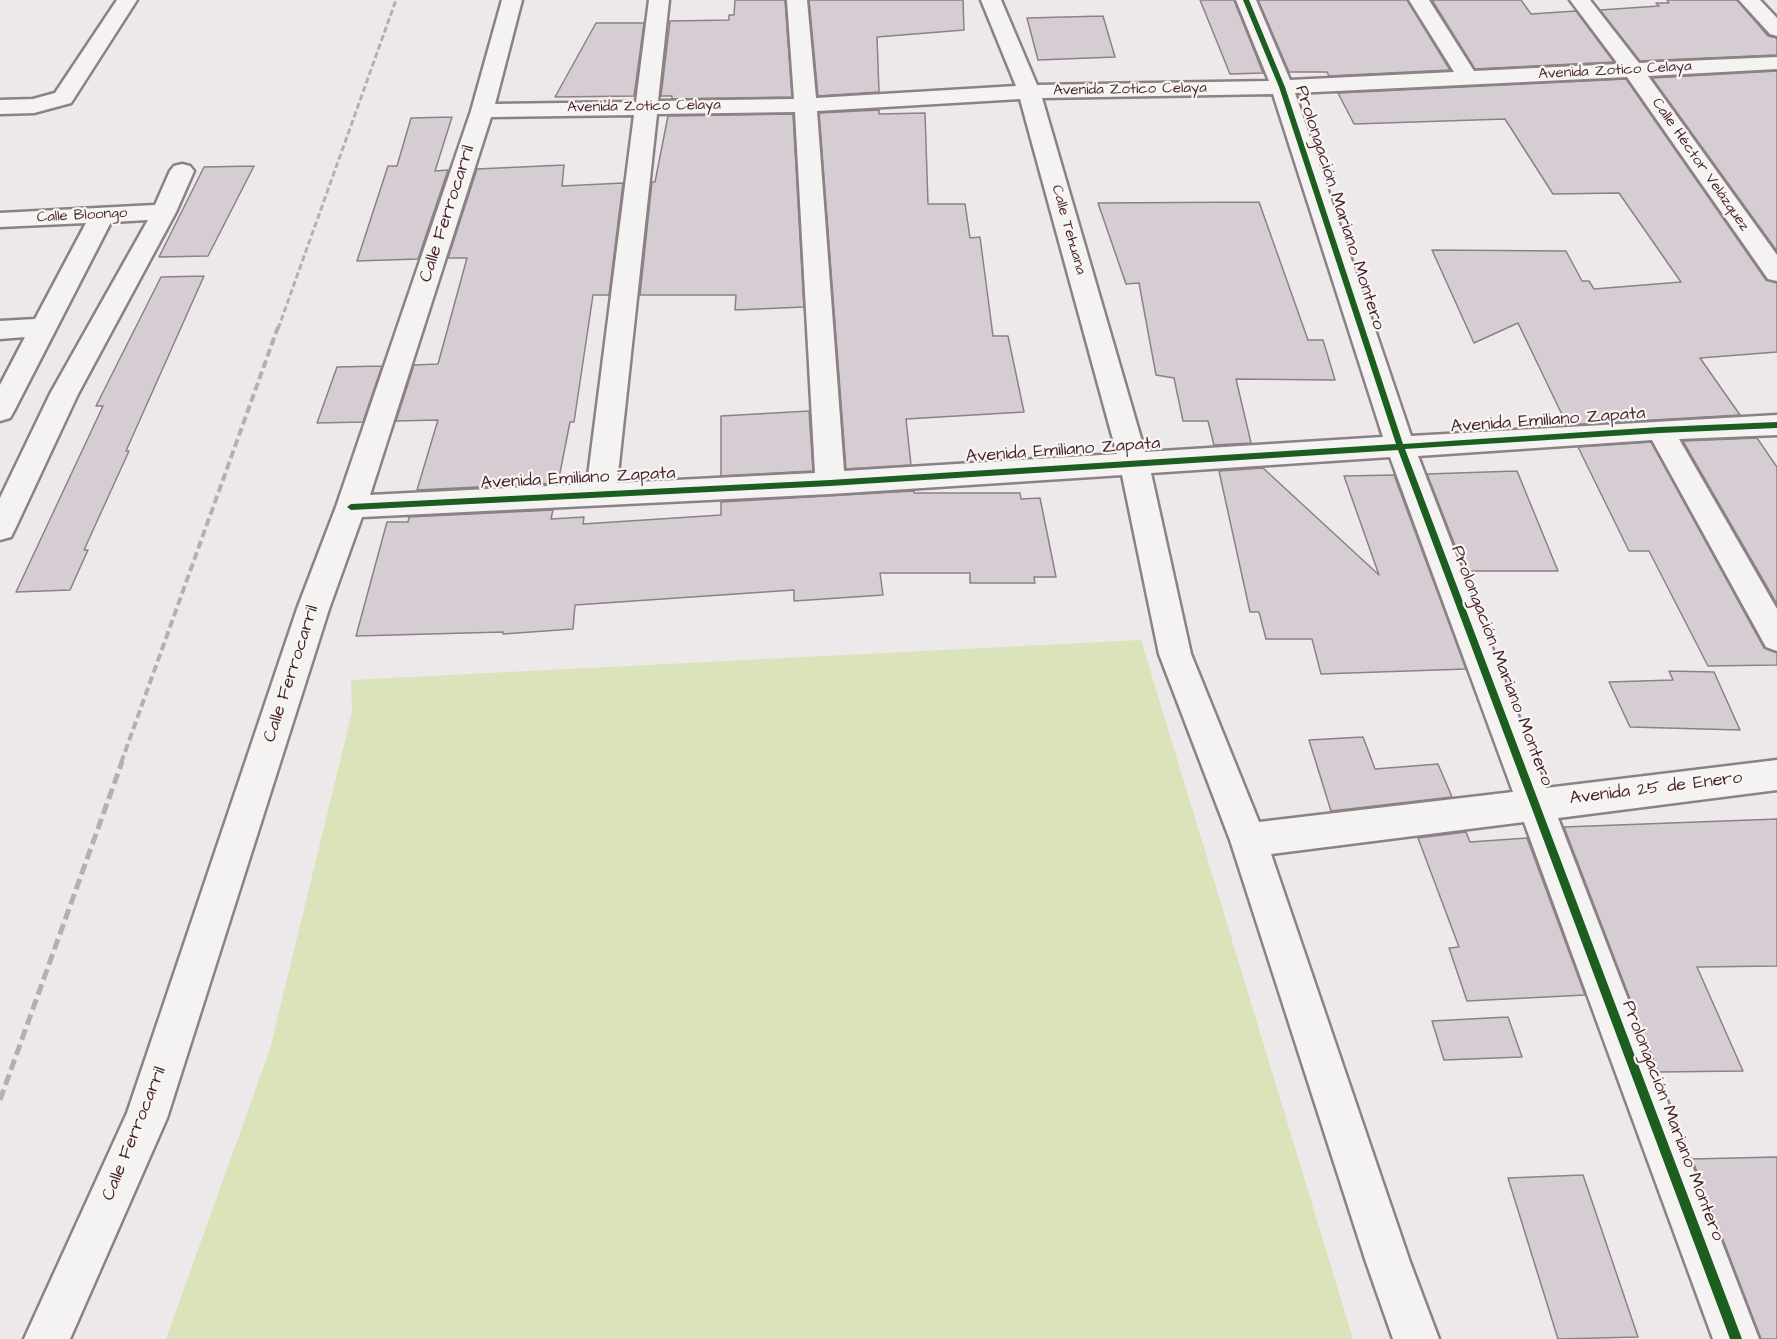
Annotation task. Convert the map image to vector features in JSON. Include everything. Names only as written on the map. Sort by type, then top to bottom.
[{"type":"street","points":[[0,107],[34,106],[63,98],[127,0]]},
{"type":"street","name":"Calle Ferrocarril","points":[[47,1339],[146,1118],[313,609],[351,507],[482,111],[512,0]]},
{"type":"street","points":[[601,494],[659,0]]},
{"type":"street","points":[[797,0],[814,211],[830,483]]},
{"type":"street","name":"Calle Tehuana","points":[[991,0],[1029,92],[1134,463],[1175,654],[1248,840],[1388,1262],[1416,1339]]},
{"type":"street","name":"Prolongación Mariano Montero","points":[[1246,0],[1282,87],[1401,448],[1736,1339]]},
{"type":"street","points":[[1419,0],[1468,78]]},
{"type":"street","name":"Calle Héctor Velázquez","points":[[1580,0],[1634,71],[1777,273]]},
{"type":"street","points":[[1749,0],[1777,30]]},
{"type":"street","name":"Avenida Zotico Celaya","points":[[482,111],[646,106],[804,105],[1029,92],[1282,87],[1777,63]]},
{"type":"street","points":[[0,529],[64,394],[164,212],[182,171]]},
{"type":"street","name":"Calle Bloongo","points":[[0,220],[164,212]]},
{"type":"street","points":[[0,411],[102,215]]},
{"type":"street","points":[[0,330],[45,327]]},
{"type":"street","name":"Avenida Emiliano Zapata","points":[[351,507],[830,483],[1660,430],[1777,425]]},
{"type":"street","points":[[1660,430],[1777,638]]},
{"type":"street","name":"Avenida 25 de Enero","points":[[1248,840],[1777,775]]},
{"type":"green space","points":[[1141,640],[1353,1339],[166,1339],[270,1049],[352,712],[351,680]]},
{"type":"building","points":[[735,0],[785,0],[792,97],[672,99],[672,96],[661,96],[670,21],[729,20],[729,15],[734,15]]},
{"type":"building","points":[[809,0],[963,0],[964,30],[877,37],[879,92],[818,96]]},
{"type":"building","points":[[1200,0],[1234,0],[1263,73],[1230,74]]},
{"type":"building","points":[[1258,0],[1407,0],[1450,70],[1329,76],[1327,72],[1289,72]]},
{"type":"building","points":[[1432,0],[1521,0],[1531,14],[1576,11],[1614,62],[1475,69]]},
{"type":"building","points":[[1667,0],[1737,0],[1768,36],[1777,38],[1777,55],[1640,61],[1600,10],[1659,6],[1656,3],[1669,3]]},
{"type":"building","points":[[1103,16],[1115,57],[1038,60],[1027,18]]},
{"type":"building","points":[[596,23],[644,23],[634,96],[555,97]]},
{"type":"building","points":[[1777,71],[1777,251],[1652,78]]},
{"type":"building","points":[[1626,79],[1766,280],[1777,283],[1777,352],[1700,358],[1740,415],[1567,425],[1518,323],[1474,343],[1432,250],[1566,251],[1582,281],[1589,281],[1594,289],[1681,282],[1619,193],[1553,194],[1505,119],[1354,124],[1338,93]]},
{"type":"building","points":[[879,110],[879,114],[925,113],[928,204],[965,204],[970,238],[980,237],[993,336],[1008,336],[1024,412],[906,419],[911,465],[846,469],[819,113]]},
{"type":"building","points":[[793,114],[804,307],[735,310],[736,295],[640,295],[652,182],[655,182],[668,116]]},
{"type":"building","points":[[452,117],[435,171],[448,170],[418,259],[357,261],[388,166],[397,166],[411,118]]},
{"type":"building","points":[[564,165],[562,186],[623,183],[609,295],[593,295],[574,422],[570,422],[558,483],[417,490],[438,420],[396,421],[414,365],[438,364],[467,258],[448,258],[477,169]]},
{"type":"building","points":[[254,166],[208,256],[159,257],[204,167]]},
{"type":"building","points":[[1259,202],[1308,340],[1323,340],[1335,380],[1236,379],[1251,443],[1214,445],[1208,421],[1183,421],[1174,378],[1156,375],[1139,283],[1126,284],[1098,203]]},
{"type":"building","points":[[204,276],[126,451],[129,451],[84,550],[88,550],[70,590],[16,592],[103,406],[96,406],[161,277]]},
{"type":"building","points":[[382,366],[363,422],[317,423],[337,367]]},
{"type":"building","points":[[809,411],[813,471],[721,476],[721,416]]},
{"type":"building","points":[[1757,438],[1777,467],[1777,604],[1683,441]]},
{"type":"building","points":[[1651,442],[1764,648],[1777,653],[1777,665],[1708,666],[1649,551],[1629,551],[1578,447]]},
{"type":"building","points":[[1263,468],[1379,575],[1344,476],[1394,475],[1466,669],[1321,674],[1312,639],[1266,639],[1259,612],[1250,612],[1219,471]]},
{"type":"building","points":[[1517,471],[1558,571],[1465,571],[1427,474]]},
{"type":"building","points":[[914,491],[914,493],[1020,493],[1021,499],[1040,498],[1056,577],[1034,577],[1035,583],[970,583],[970,573],[880,573],[883,595],[794,601],[794,590],[575,605],[573,629],[503,634],[503,632],[356,636],[387,522],[408,522],[409,517],[553,510],[551,519],[584,517],[583,524],[721,515],[721,502]]},
{"type":"building","points":[[1669,671],[1714,672],[1740,730],[1630,727],[1609,682],[1673,680]]},
{"type":"building","points":[[1363,737],[1375,769],[1438,764],[1452,797],[1331,811],[1309,740]]},
{"type":"building","points":[[1777,819],[1777,966],[1697,967],[1743,1071],[1658,1072],[1564,827]]},
{"type":"building","points":[[1466,832],[1470,842],[1527,838],[1585,995],[1467,1001],[1449,948],[1459,947],[1418,838]]},
{"type":"building","points":[[1508,1017],[1522,1057],[1444,1060],[1432,1021]]},
{"type":"building","points":[[1777,1157],[1777,1339],[1761,1339],[1692,1159]]},
{"type":"building","points":[[1583,1175],[1638,1337],[1558,1339],[1508,1178]]},
{"type":"railway","points":[[278,329],[396,0]]},
{"type":"railway","points":[[121,763],[278,327]]},
{"type":"railway","points":[[0,1100],[122,762]]},
{"type":"cycle path","points":[[1246,0],[1282,87],[1401,448],[1736,1339]]},
{"type":"cycle path","points":[[351,507],[830,483],[1660,430],[1777,425]]}]
